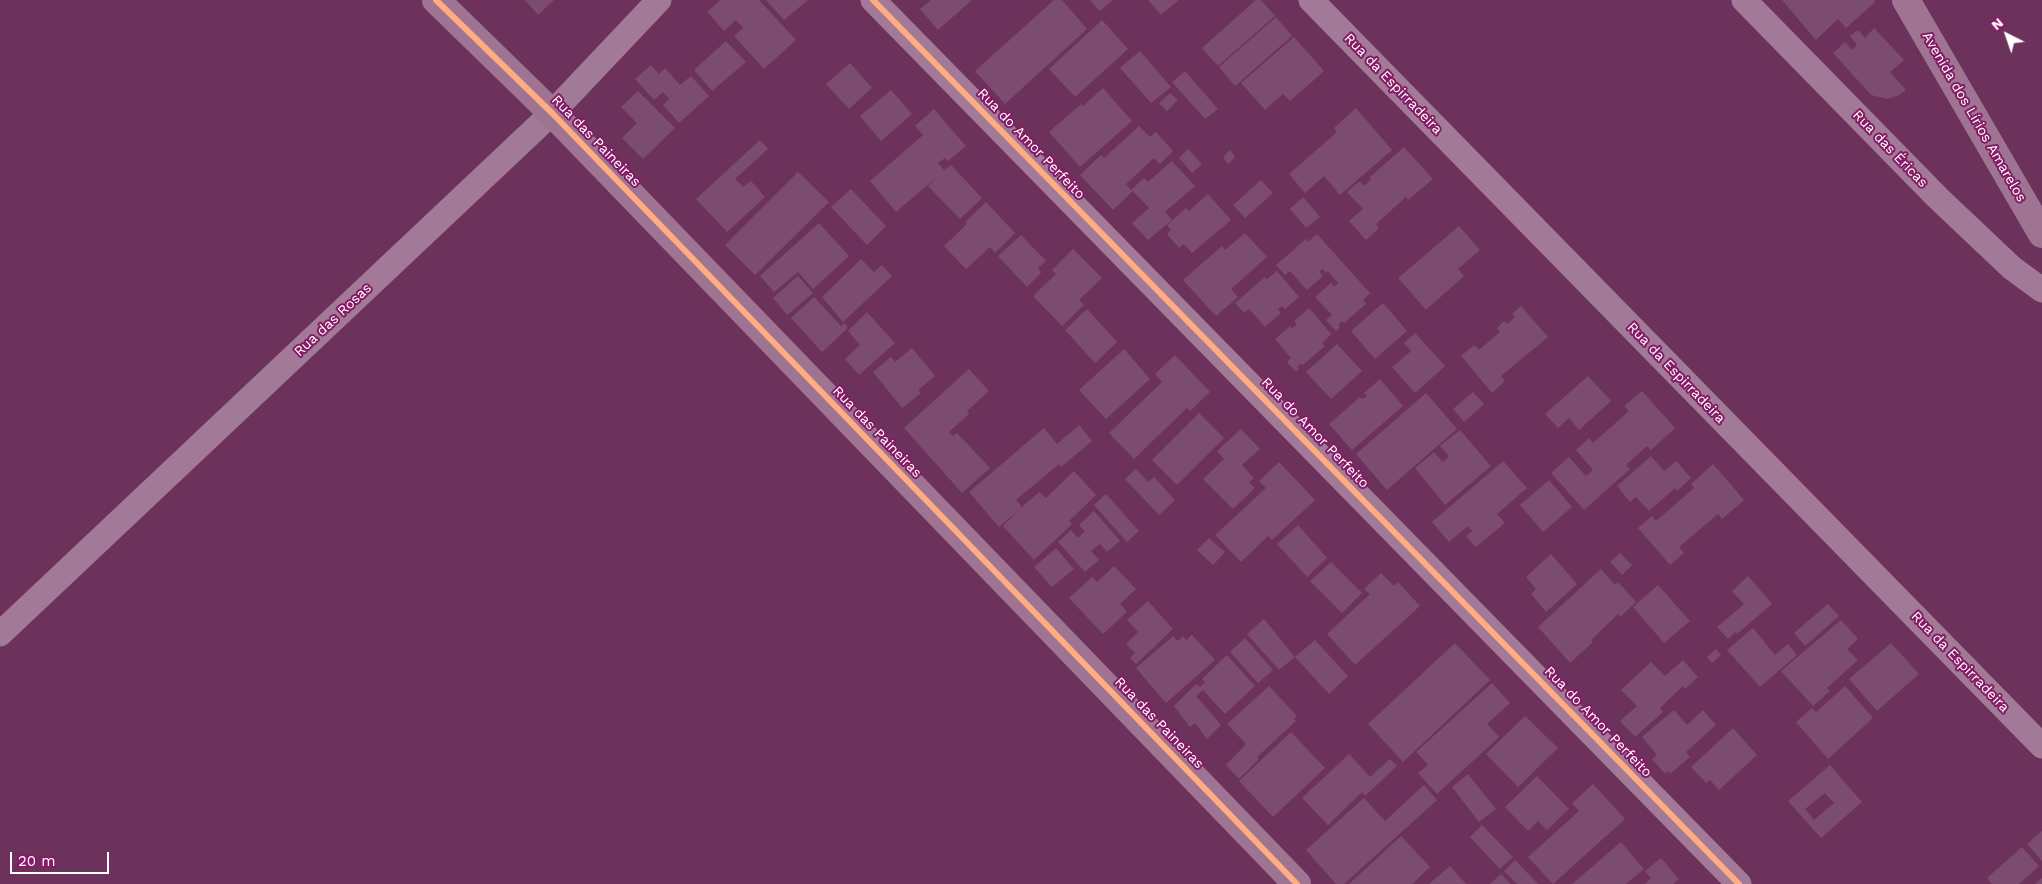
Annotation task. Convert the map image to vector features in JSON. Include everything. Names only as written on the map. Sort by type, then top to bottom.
[{"type":"street","name":"Rua das Paineiras","points":[[436,0],[552,114],[1297,884]]},
{"type":"street","name":"Rua das Rosas","points":[[0,634],[552,114],[659,0]]},
{"type":"street","name":"Rua do Amor Perfeito","points":[[873,0],[1739,884]]},
{"type":"street","name":"Rua da Espirradeira","points":[[1311,0],[2042,746]]},
{"type":"street","name":"Rua das Éricas","points":[[1744,0],[1938,198],[2012,268],[2042,290]]},
{"type":"street","name":"Avenida dos Lírios Amarelos","points":[[1906,0],[2042,234]]},
{"type":"building","points":[[525,0],[554,0],[538,15]]},
{"type":"building","points":[[720,0],[759,0],[796,40],[764,69],[734,36],[743,28],[736,20],[724,31],[707,12]]},
{"type":"building","points":[[766,0],[808,0],[784,20]]},
{"type":"building","points":[[931,0],[972,0],[938,30],[920,9]]},
{"type":"building","points":[[1054,0],[1062,0],[1087,29],[1005,104],[975,71]]},
{"type":"building","points":[[1090,0],[1113,0],[1100,11]]},
{"type":"building","points":[[1148,0],[1179,0],[1161,15]]},
{"type":"building","points":[[1256,0],[1261,0],[1275,16],[1218,66],[1202,48]]},
{"type":"building","points":[[1782,0],[1874,0],[1875,2],[1846,28],[1838,19],[1816,40]]},
{"type":"building","points":[[1276,17],[1292,36],[1235,86],[1219,67]]},
{"type":"building","points":[[1102,20],[1128,49],[1075,97],[1049,69]]},
{"type":"building","points":[[1874,28],[1904,60],[1890,72],[1906,90],[1897,96],[1887,99],[1871,95],[1833,53],[1845,42],[1852,50],[1857,45],[1850,36],[1858,30],[1865,38]]},
{"type":"building","points":[[1294,37],[1324,71],[1290,101],[1283,94],[1265,110],[1241,83]]},
{"type":"building","points":[[726,41],[746,62],[712,91],[694,70]]},
{"type":"building","points":[[1140,51],[1171,87],[1151,103],[1120,68]]},
{"type":"building","points":[[850,63],[872,88],[849,109],[826,84]]},
{"type":"building","points":[[651,65],[659,74],[665,68],[680,85],[691,76],[709,96],[679,123],[663,105],[669,99],[663,92],[654,100],[635,79]]},
{"type":"building","points":[[1185,71],[1218,109],[1205,119],[1172,82]]},
{"type":"building","points":[[1103,88],[1132,121],[1080,167],[1049,132]]},
{"type":"building","points":[[891,90],[912,114],[881,141],[860,116]]},
{"type":"building","points":[[638,91],[675,128],[643,159],[622,138],[637,123],[621,107]]},
{"type":"building","points":[[1170,93],[1178,100],[1167,111],[1159,103]]},
{"type":"building","points":[[1356,108],[1392,150],[1340,195],[1324,176],[1305,193],[1289,174],[1337,132],[1334,128]]},
{"type":"building","points":[[934,109],[966,146],[948,161],[945,158],[938,163],[944,170],[951,165],[982,198],[960,219],[928,186],[937,177],[896,212],[870,181],[923,135],[915,126]]},
{"type":"building","points":[[1139,126],[1150,137],[1156,132],[1173,151],[1160,164],[1154,158],[1126,184],[1131,190],[1144,178],[1148,182],[1172,161],[1195,186],[1165,212],[1172,220],[1148,240],[1132,223],[1149,208],[1133,191],[1113,210],[1080,175],[1101,155],[1104,158]]},
{"type":"building","points":[[760,140],[768,149],[735,179],[743,187],[751,181],[765,197],[727,232],[696,199]]},
{"type":"building","points":[[1404,147],[1433,179],[1408,200],[1406,197],[1376,224],[1379,228],[1366,240],[1349,221],[1363,209],[1347,192],[1360,181],[1364,186],[1371,179],[1370,177]]},
{"type":"building","points":[[1188,149],[1202,164],[1192,173],[1179,158]]},
{"type":"building","points":[[1230,150],[1235,157],[1228,164],[1223,157]]},
{"type":"building","points":[[798,172],[829,202],[755,275],[725,245]]},
{"type":"building","points":[[1261,180],[1273,193],[1245,218],[1233,205]]},
{"type":"building","points":[[851,189],[886,226],[867,245],[831,207]]},
{"type":"building","points":[[1208,194],[1231,220],[1192,253],[1184,244],[1179,248],[1167,234],[1171,230],[1167,225],[1186,208],[1189,211]]},
{"type":"building","points":[[1303,197],[1320,217],[1306,228],[1290,209]]},
{"type":"building","points":[[986,202],[1015,233],[995,253],[990,247],[966,269],[944,246]]},
{"type":"building","points":[[819,223],[849,256],[813,289],[798,272],[774,292],[760,276]]},
{"type":"building","points":[[1459,226],[1480,250],[1458,269],[1464,276],[1426,310],[1398,278]]},
{"type":"building","points":[[1245,233],[1267,257],[1231,289],[1238,297],[1216,316],[1183,280],[1222,246],[1225,250]]},
{"type":"building","points":[[1317,234],[1370,293],[1363,300],[1366,304],[1344,323],[1342,321],[1336,331],[1326,320],[1332,315],[1315,297],[1331,283],[1334,287],[1338,283],[1328,271],[1326,273],[1323,269],[1319,271],[1323,276],[1307,290],[1290,271],[1285,275],[1276,265],[1306,239],[1308,242]]},
{"type":"building","points":[[1021,235],[1046,261],[1038,268],[1041,273],[1027,287],[998,256]]},
{"type":"building","points":[[1073,249],[1102,278],[1079,300],[1084,305],[1062,326],[1033,296],[1056,274],[1052,270]]},
{"type":"building","points":[[861,259],[874,272],[882,265],[892,276],[843,322],[822,297]]},
{"type":"building","points":[[1277,271],[1299,297],[1285,309],[1282,306],[1278,309],[1281,313],[1265,327],[1249,309],[1244,313],[1235,303],[1265,277],[1266,280]]},
{"type":"building","points":[[798,276],[813,293],[787,315],[773,298]]},
{"type":"building","points":[[814,297],[841,326],[844,323],[848,328],[822,352],[791,318]]},
{"type":"building","points":[[1383,303],[1407,331],[1375,359],[1351,331]]},
{"type":"building","points":[[1521,306],[1548,337],[1501,376],[1505,381],[1492,393],[1461,356],[1474,345],[1479,350],[1500,332],[1497,328],[1504,321],[1507,324],[1515,317],[1512,314]]},
{"type":"building","points":[[1309,308],[1331,334],[1322,343],[1325,346],[1303,365],[1301,364],[1297,367],[1299,369],[1296,372],[1287,362],[1291,358],[1275,339],[1290,326],[1292,328],[1297,325],[1294,321]]},
{"type":"building","points":[[1087,309],[1117,342],[1095,363],[1065,330]]},
{"type":"building","points":[[867,312],[895,343],[859,375],[845,359],[860,345],[848,331]]},
{"type":"building","points":[[1415,333],[1445,366],[1415,393],[1392,367],[1411,351],[1404,343]]},
{"type":"building","points":[[1337,344],[1362,371],[1331,399],[1306,372]]},
{"type":"building","points":[[912,348],[935,376],[918,390],[921,393],[902,408],[873,372],[891,357],[895,362]]},
{"type":"building","points":[[1124,349],[1150,379],[1106,419],[1079,390]]},
{"type":"building","points":[[1175,355],[1210,392],[1190,411],[1187,408],[1134,459],[1109,433],[1162,382],[1155,374]]},
{"type":"building","points":[[969,369],[989,391],[967,411],[969,414],[949,432],[953,436],[957,433],[990,468],[962,493],[904,428]]},
{"type":"building","points":[[1588,376],[1611,401],[1579,430],[1569,418],[1558,428],[1545,414]]},
{"type":"building","points":[[1380,379],[1403,406],[1352,450],[1329,424],[1360,397],[1362,399],[1367,396],[1364,393]]},
{"type":"building","points":[[1642,391],[1675,428],[1651,450],[1647,446],[1626,465],[1630,469],[1584,510],[1551,473],[1569,457],[1586,476],[1593,470],[1576,450],[1589,438],[1593,443],[1629,411],[1624,406]]},
{"type":"building","points":[[1473,392],[1484,404],[1464,422],[1453,409]]},
{"type":"building","points":[[1426,393],[1457,429],[1387,490],[1356,454]]},
{"type":"building","points":[[1199,413],[1224,438],[1177,485],[1152,460]]},
{"type":"building","points":[[1079,425],[1092,441],[1061,467],[1059,464],[1016,500],[1022,507],[1039,492],[1046,498],[1074,471],[1096,495],[1069,521],[1072,524],[1034,560],[1003,526],[1019,510],[999,527],[969,492],[1044,428],[1057,444]]},
{"type":"building","points":[[1241,429],[1260,449],[1242,465],[1254,478],[1249,482],[1255,488],[1233,509],[1203,479],[1224,459],[1217,451]]},
{"type":"building","points":[[1460,430],[1491,466],[1445,505],[1415,468],[1434,452],[1443,462],[1449,456],[1440,446]]},
{"type":"building","points":[[1651,456],[1664,471],[1676,461],[1691,478],[1677,491],[1675,488],[1649,511],[1636,497],[1630,502],[1617,486]]},
{"type":"building","points":[[1503,461],[1527,488],[1497,514],[1505,523],[1476,547],[1466,536],[1472,531],[1468,526],[1449,542],[1432,522]]},
{"type":"building","points":[[1279,462],[1315,500],[1272,540],[1268,536],[1241,562],[1215,535],[1266,488],[1259,481]]},
{"type":"building","points":[[1713,464],[1744,500],[1722,519],[1718,514],[1679,547],[1684,553],[1670,565],[1638,528],[1652,516],[1656,521],[1694,488],[1691,484]]},
{"type":"building","points":[[1136,469],[1148,482],[1154,477],[1175,500],[1159,515],[1125,479]]},
{"type":"building","points":[[1549,480],[1572,507],[1543,532],[1520,505]]},
{"type":"building","points":[[1106,494],[1139,531],[1127,542],[1094,505]]},
{"type":"building","points":[[1094,511],[1120,541],[1107,552],[1100,544],[1091,551],[1099,560],[1085,572],[1058,542],[1071,530],[1078,538],[1085,531],[1079,525]]},
{"type":"building","points":[[1298,525],[1327,558],[1307,577],[1277,544]]},
{"type":"building","points":[[1209,538],[1225,552],[1213,565],[1197,550]]},
{"type":"building","points":[[1056,548],[1074,569],[1052,587],[1034,567]]},
{"type":"building","points":[[1620,553],[1632,565],[1622,575],[1610,562]]},
{"type":"building","points":[[1551,554],[1577,584],[1546,612],[1531,594],[1536,589],[1526,577]]},
{"type":"building","points":[[1331,562],[1362,593],[1342,613],[1310,581]]},
{"type":"building","points":[[1114,566],[1136,589],[1120,604],[1127,612],[1103,634],[1069,598],[1092,577],[1097,582]]},
{"type":"building","points":[[1601,569],[1615,585],[1618,582],[1636,602],[1620,617],[1618,614],[1591,640],[1593,642],[1570,663],[1538,627]]},
{"type":"building","points":[[1381,573],[1394,586],[1398,582],[1420,606],[1355,665],[1327,634],[1370,594],[1364,589]]},
{"type":"building","points":[[1748,576],[1772,604],[1737,634],[1735,632],[1728,639],[1717,627],[1744,604],[1732,591]]},
{"type":"building","points":[[1658,585],[1690,621],[1664,643],[1633,607]]},
{"type":"building","points":[[1148,601],[1173,629],[1136,664],[1130,658],[1135,653],[1126,644],[1138,632],[1127,620]]},
{"type":"building","points":[[1828,604],[1839,616],[1805,646],[1794,633]]},
{"type":"building","points":[[1264,619],[1295,657],[1279,670],[1247,634]]},
{"type":"building","points":[[1841,620],[1858,639],[1847,649],[1858,660],[1827,688],[1830,691],[1813,706],[1781,671]]},
{"type":"building","points":[[1753,628],[1775,655],[1788,644],[1797,655],[1760,687],[1727,650]]},
{"type":"building","points":[[1192,635],[1215,660],[1166,703],[1136,668],[1173,636],[1178,641],[1183,636],[1186,640]]},
{"type":"building","points":[[1245,638],[1273,670],[1258,683],[1230,652]]},
{"type":"building","points":[[1315,640],[1348,676],[1329,694],[1295,657]]},
{"type":"building","points":[[1455,643],[1490,680],[1403,762],[1368,724]]},
{"type":"building","points":[[1891,643],[1919,674],[1877,711],[1849,679]]},
{"type":"building","points":[[1716,649],[1721,655],[1712,663],[1707,657]]},
{"type":"building","points":[[1227,655],[1255,686],[1225,714],[1203,690],[1196,696],[1221,725],[1207,739],[1195,723],[1190,727],[1174,706],[1196,684],[1200,687],[1205,682],[1202,679]]},
{"type":"building","points":[[1683,660],[1698,677],[1685,689],[1683,686],[1660,708],[1663,712],[1635,737],[1620,721],[1637,706],[1621,690],[1651,662],[1665,676]]},
{"type":"building","points":[[1492,683],[1510,703],[1487,724],[1499,737],[1437,794],[1418,773],[1428,765],[1416,752]]},
{"type":"building","points":[[1269,686],[1297,716],[1294,719],[1296,721],[1257,757],[1259,759],[1239,779],[1226,765],[1246,744],[1227,724]]},
{"type":"building","points":[[1845,686],[1873,718],[1828,759],[1796,722],[1812,708],[1816,712]]},
{"type":"building","points":[[1674,710],[1687,725],[1703,710],[1716,725],[1686,752],[1690,757],[1670,774],[1668,771],[1665,774],[1652,759],[1657,755],[1642,737]]},
{"type":"building","points":[[1525,716],[1558,748],[1518,787],[1486,754]]},
{"type":"building","points":[[1733,728],[1757,755],[1719,790],[1710,780],[1706,783],[1691,767]]},
{"type":"building","points":[[1291,732],[1325,768],[1273,817],[1239,781]]},
{"type":"building","points":[[1349,754],[1370,777],[1390,759],[1397,766],[1365,796],[1362,792],[1328,825],[1302,798]]},
{"type":"building","points":[[1830,765],[1862,802],[1821,838],[1788,801]],"holes":[[[1825,793],[1834,803],[1814,820],[1805,809]]]},
{"type":"building","points":[[1468,774],[1496,809],[1479,822],[1452,787]]},
{"type":"building","points":[[1537,776],[1569,809],[1547,830],[1538,821],[1528,831],[1505,807]]},
{"type":"building","points":[[1593,784],[1625,819],[1553,884],[1528,857],[1579,811],[1572,803]]},
{"type":"building","points":[[1424,785],[1437,800],[1344,884],[1336,884],[1306,850],[1364,798],[1385,821]]},
{"type":"building","points":[[1482,825],[1513,857],[1500,869],[1470,837]]},
{"type":"building","points":[[2042,831],[2042,861],[2027,844]]},
{"type":"building","points":[[1401,836],[1430,867],[1412,884],[1349,884]]},
{"type":"building","points":[[1621,842],[1644,869],[1626,884],[1572,884]]},
{"type":"building","points":[[2022,847],[2039,866],[2019,884],[1992,884],[1987,878]]},
{"type":"building","points":[[1661,858],[1679,879],[1673,884],[1645,884],[1651,878],[1645,871]]},
{"type":"building","points":[[1515,860],[1538,884],[1517,884],[1504,871]]},
{"type":"building","points":[[1450,866],[1466,884],[1429,884]]},
{"type":"building","points":[[1501,874],[1511,884],[1490,884]]},
{"type":"building","points":[[2042,878],[2042,884],[2035,884]]},
{"type":"cycle path","points":[[436,0],[552,113],[1297,884]]},
{"type":"cycle path","points":[[873,0],[1739,884]]}]
